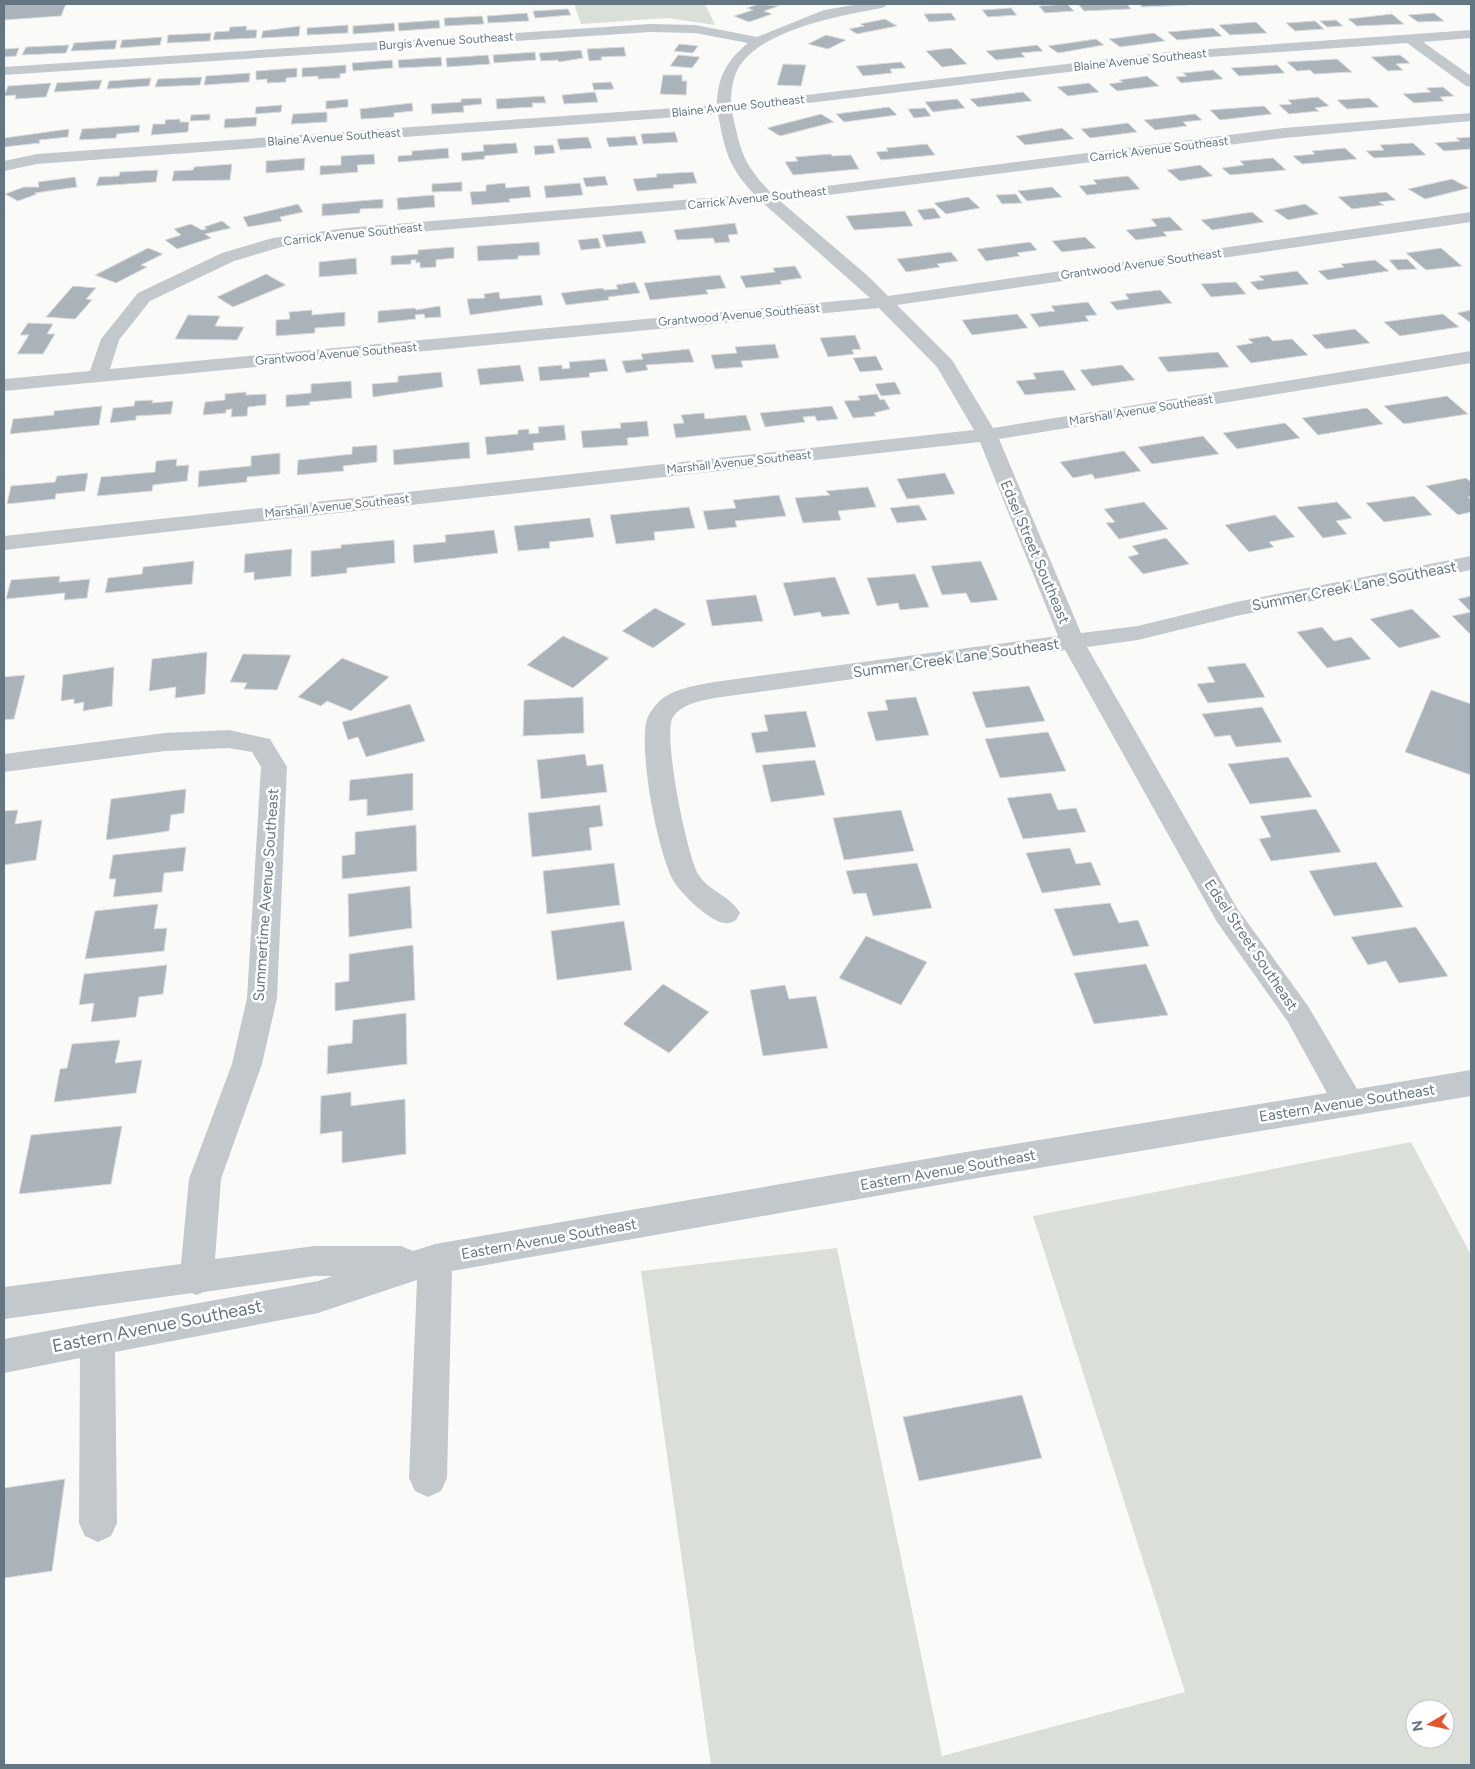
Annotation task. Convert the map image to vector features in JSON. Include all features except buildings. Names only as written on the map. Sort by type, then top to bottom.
[{"type":"street","points":[[759,41],[789,27],[829,13],[882,4]]},
{"type":"street","name":"Burgis Avenue Southeast","points":[[4,71],[650,28],[695,29],[759,41]]},
{"type":"street","name":"Blaine Avenue Southeast","points":[[4,166],[37,159],[724,110],[1168,56],[1471,34]]},
{"type":"street","points":[[1409,38],[1471,83]]},
{"type":"street","name":"Edsel Street Southeast","points":[[759,41],[742,54],[729,72],[724,92],[724,110],[733,152],[744,174],[791,221],[837,257],[945,364],[986,435],[1073,643],[1227,915],[1298,1014],[1349,1103]]},
{"type":"street","name":"Carrick Avenue Southeast","points":[[98,376],[110,339],[144,297],[228,257],[279,242],[347,233],[767,198],[1284,133],[1471,117]]},
{"type":"street","name":"Grantwood Avenue Southeast","points":[[4,385],[882,302],[1471,217]]},
{"type":"street","name":"Marshall Avenue Southeast","points":[[4,543],[986,435],[1471,357]]},
{"type":"street","name":"Summer Creek Lane Southeast","points":[[726,913],[687,880],[680,862],[659,761],[656,735],[659,719],[666,709],[684,697],[714,690],[1138,633],[1236,609],[1471,563]]},
{"type":"street","name":"Summertime Avenue Southeast","points":[[4,763],[166,742],[229,739],[262,745],[274,767],[272,851],[262,998],[247,1064],[205,1179],[196,1278]]},
{"type":"street","name":"Eastern Avenue Southeast","points":[[4,1356],[318,1296],[430,1260],[972,1165],[1471,1083]]},
{"type":"street","points":[[428,1478],[430,1260]]},
{"type":"street","name":"Eastern Avenue Southeast","points":[[4,1303],[315,1262],[430,1260]]},
{"type":"street","points":[[97,1337],[99,1417],[98,1523]]},
{"type":"shaded area","points":[[574,4],[705,4],[715,25],[667,18],[581,24]]},
{"type":"shaded area","points":[[1411,1142],[1471,1255],[1471,1765],[711,1765],[641,1271],[837,1248],[942,1756],[1185,1692],[1033,1216]]}]
